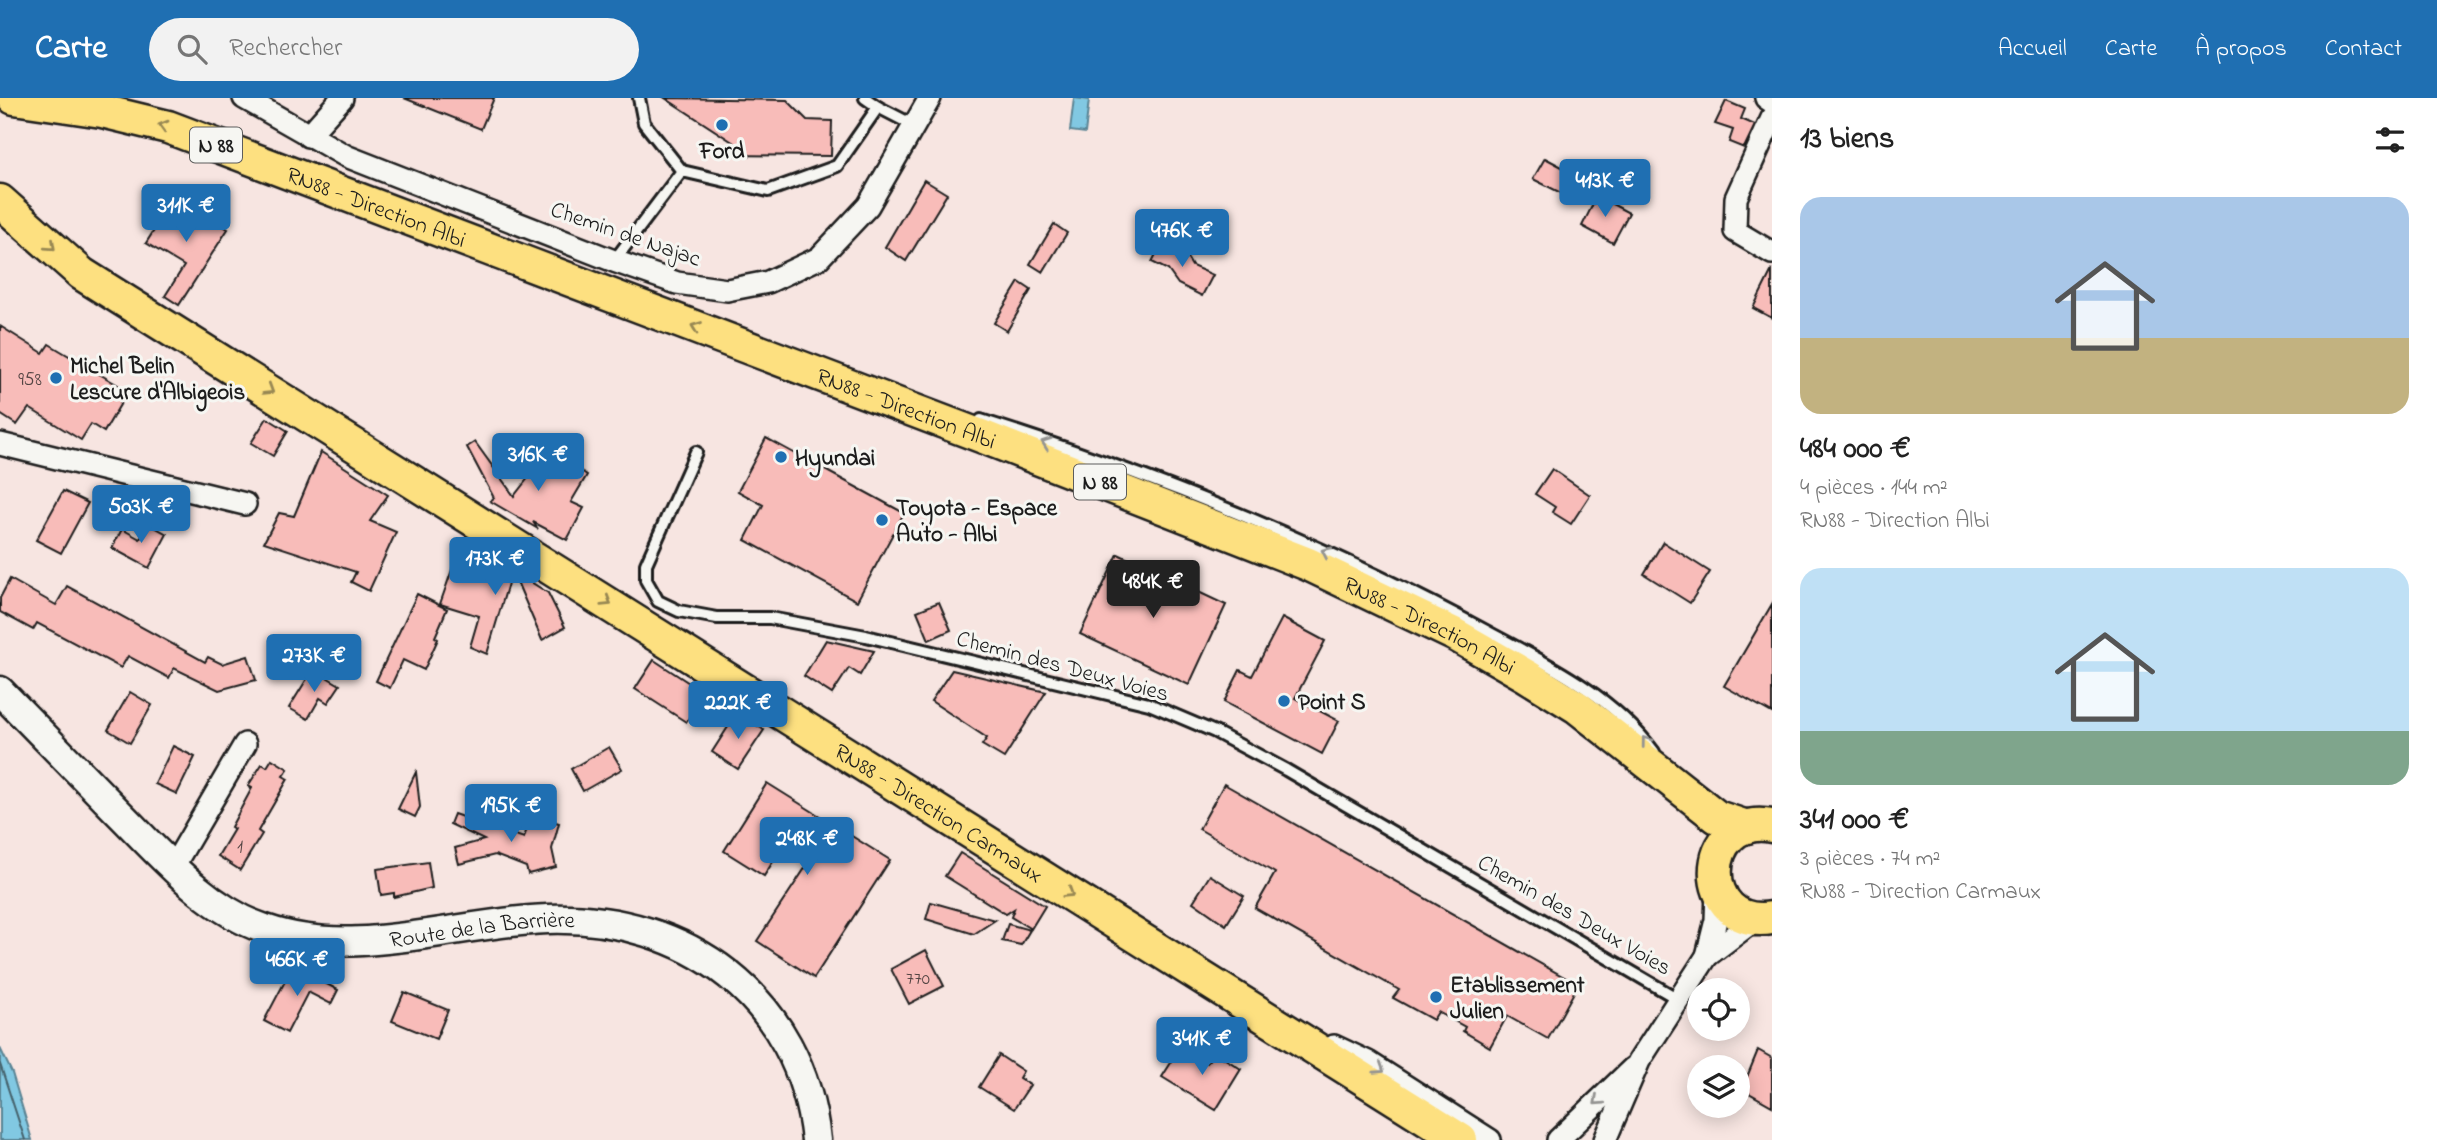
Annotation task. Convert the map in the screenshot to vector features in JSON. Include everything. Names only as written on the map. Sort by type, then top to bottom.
[{"type":"main road","name":"RN88 - Direction Albi","points":[[14,98],[102,111],[167,127],[1162,505],[1308,564],[1454,634],[1577,707],[1717,817],[1759,826]]},
{"type":"main road","name":"RN88 - Direction Carmaux","points":[[0,201],[82,274],[1461,1140]]},
{"type":"main road","points":[[1759,826],[1733,834],[1722,845],[1714,874],[1717,889],[1726,903],[1739,914],[1764,919]]},
{"type":"street","name":"Chemin de Najac","points":[[244,98],[346,156],[614,261],[677,283],[727,290],[768,282],[819,258],[868,206],[930,98]]},
{"type":"street","points":[[308,136],[342,98]]},
{"type":"street","points":[[1766,98],[1772,102]]},
{"type":"street","points":[[1772,118],[1736,198],[1735,231],[1772,253]]},
{"type":"street","points":[[0,444],[245,504]]},
{"type":"street","name":"Route de la Barrière","points":[[0,691],[173,867],[215,903],[261,928],[296,940],[365,940],[548,919],[616,925],[666,939],[711,960],[748,989],[769,1015],[796,1062],[814,1119],[816,1140]]},
{"type":"street","points":[[173,867],[245,744]]},
{"type":"street","points":[[1605,1140],[1639,1062],[1707,956],[1716,920],[1717,889]]},
{"type":"street","points":[[1707,956],[1764,919]]},
{"type":"street","points":[[1253,1008],[1368,1062],[1490,1140]]},
{"type":"street","points":[[1558,1140],[1639,1062]]},
{"type":"lane","points":[[639,98],[644,123],[682,171],[768,191],[837,166],[878,107]]},
{"type":"lane","points":[[866,98],[913,125]]},
{"type":"lane","points":[[614,261],[682,171]]},
{"type":"lane","points":[[729,340],[935,405]]},
{"type":"lane","points":[[973,417],[1142,477],[1311,545],[1438,605],[1538,658],[1609,704],[1640,732],[1687,796]]},
{"type":"lane","name":"Chemin des Deux Voies","points":[[696,452],[646,564],[646,580],[658,601],[679,611],[718,618],[770,618],[866,636],[1149,705],[1216,733],[1286,770],[1678,999]]},
{"type":"water","points":[[1074,98],[1089,100],[1085,133],[1070,131]]},
{"type":"water","points":[[0,1048],[12,1073],[32,1140],[0,1140]]},
{"type":"building","points":[[404,98],[494,98],[481,129]]},
{"type":"building","points":[[665,98],[787,100],[807,120],[832,121],[831,156],[725,155],[734,143]]},
{"type":"building","points":[[1726,101],[1745,109],[1741,119],[1755,125],[1744,148],[1729,142],[1733,130],[1715,124]]},
{"type":"building","points":[[1545,158],[1581,177],[1571,198],[1533,179]]},
{"type":"building","points":[[924,180],[947,194],[906,261],[885,247]]},
{"type":"building","points":[[1597,196],[1629,213],[1613,243],[1582,226]]},
{"type":"building","points":[[178,199],[228,229],[179,305],[165,296],[184,266],[146,243],[171,204],[174,206]]},
{"type":"building","points":[[1054,224],[1067,233],[1043,272],[1030,264]]},
{"type":"building","points":[[1162,242],[1183,251],[1192,266],[1213,275],[1202,296],[1178,284],[1168,270],[1152,262]]},
{"type":"building","points":[[1772,270],[1772,318],[1753,308]]},
{"type":"building","points":[[1019,282],[1031,290],[1007,331],[994,323]]},
{"type":"building","points":[[0,326],[43,353],[49,344],[128,391],[104,432],[91,424],[81,440],[29,408],[17,425],[0,414]]},
{"type":"building","points":[[267,418],[288,431],[273,456],[251,443]]},
{"type":"building","points":[[766,438],[904,513],[857,601],[745,540],[763,505],[738,491]]},
{"type":"building","points":[[475,442],[514,496],[550,450],[587,475],[571,502],[584,508],[567,540],[533,522],[538,529],[490,501],[494,498],[467,447]]},
{"type":"building","points":[[321,452],[388,495],[370,521],[396,532],[369,591],[351,582],[356,572],[264,542],[279,513],[294,516]]},
{"type":"building","points":[[1552,469],[1590,495],[1571,524],[1552,512],[1555,507],[1535,494]]},
{"type":"building","points":[[63,491],[88,503],[61,553],[36,540]]},
{"type":"building","points":[[149,524],[167,534],[149,568],[112,548],[122,529],[140,539]]},
{"type":"building","points":[[1663,542],[1710,572],[1690,603],[1644,574]]},
{"type":"building","points":[[471,545],[512,570],[487,654],[470,647],[479,616],[440,604],[454,564],[462,567]]},
{"type":"building","points":[[1118,554],[1226,605],[1189,685],[1080,634]]},
{"type":"building","points":[[512,570],[548,593],[565,627],[542,640]]},
{"type":"building","points":[[10,579],[56,605],[67,586],[205,662],[208,657],[222,664],[248,656],[256,680],[219,690],[174,668],[169,678],[128,656],[121,668],[37,623],[33,630],[0,612],[0,598]]},
{"type":"building","points":[[417,594],[447,609],[435,637],[438,639],[424,670],[403,660],[390,688],[376,681]]},
{"type":"building","points":[[939,602],[951,630],[929,640],[917,611]]},
{"type":"building","points":[[1772,604],[1772,713],[1724,686]]},
{"type":"building","points":[[1282,618],[1325,641],[1295,698],[1339,721],[1322,754],[1224,702],[1240,670],[1252,676]]},
{"type":"building","points":[[826,640],[874,651],[860,675],[849,668],[832,694],[804,676]]},
{"type":"building","points":[[654,660],[706,694],[686,722],[635,689]]},
{"type":"building","points":[[313,669],[340,685],[328,703],[320,698],[308,719],[289,708]]},
{"type":"building","points":[[952,670],[1046,692],[1004,758],[982,745],[987,738],[931,701]]},
{"type":"building","points":[[130,692],[152,705],[130,743],[108,730]]},
{"type":"building","points":[[737,713],[764,730],[738,769],[712,752]]},
{"type":"building","points":[[173,746],[195,757],[177,794],[155,784]]},
{"type":"building","points":[[609,747],[622,769],[583,791],[571,769]]},
{"type":"building","points":[[272,759],[288,769],[283,776],[288,779],[258,831],[262,834],[240,870],[218,856],[234,829],[231,827],[252,788],[248,786],[262,764],[267,767]]},
{"type":"building","points":[[416,772],[420,807],[415,817],[398,809]]},
{"type":"building","points":[[767,783],[890,860],[814,978],[757,941],[817,850],[791,833],[764,876],[724,851]]},
{"type":"building","points":[[1224,784],[1578,985],[1548,1039],[1507,1016],[1490,1047],[1463,1031],[1465,1027],[1438,1012],[1433,1020],[1393,998],[1399,990],[1255,908],[1275,873],[1199,829]]},
{"type":"building","points":[[454,814],[524,838],[531,815],[559,823],[552,849],[556,867],[528,874],[526,867],[495,855],[459,864],[455,848],[484,840],[450,824]]},
{"type":"building","points":[[960,853],[1045,906],[1031,929],[1011,917],[1014,909],[1006,914],[945,876]]},
{"type":"building","points":[[428,862],[432,888],[394,897],[394,893],[381,895],[377,869]]},
{"type":"building","points":[[1210,875],[1244,896],[1226,925],[1193,902]]},
{"type":"building","points":[[931,902],[995,920],[974,934],[926,919]]},
{"type":"building","points":[[1008,924],[1030,930],[1021,945],[1002,941]]},
{"type":"building","points":[[926,950],[944,986],[909,1004],[891,969]]},
{"type":"building","points":[[293,966],[338,990],[331,1004],[308,992],[287,1033],[264,1021]]},
{"type":"building","points":[[404,992],[448,1010],[436,1039],[392,1021]]},
{"type":"building","points":[[1181,1047],[1207,1063],[1214,1052],[1241,1069],[1216,1110],[1162,1077]]},
{"type":"building","points":[[1758,1050],[1772,1058],[1772,1106],[1750,1094],[1750,1070]]},
{"type":"building","points":[[999,1055],[1023,1071],[1019,1078],[1030,1085],[1014,1109],[979,1087]]},
{"type":"place","name":"Ford","points":[[722,125]]},
{"type":"place","name":"Michel Belin Lescure d'Albigeois","points":[[56,378]]},
{"type":"place","name":"Hyundai","points":[[781,457]]},
{"type":"place","name":"Toyota - Espace Auto - Albi","points":[[882,520]]},
{"type":"place","name":"Point S","points":[[1284,701]]},
{"type":"place","name":"Etablissement Julien","points":[[1436,997]]}]
